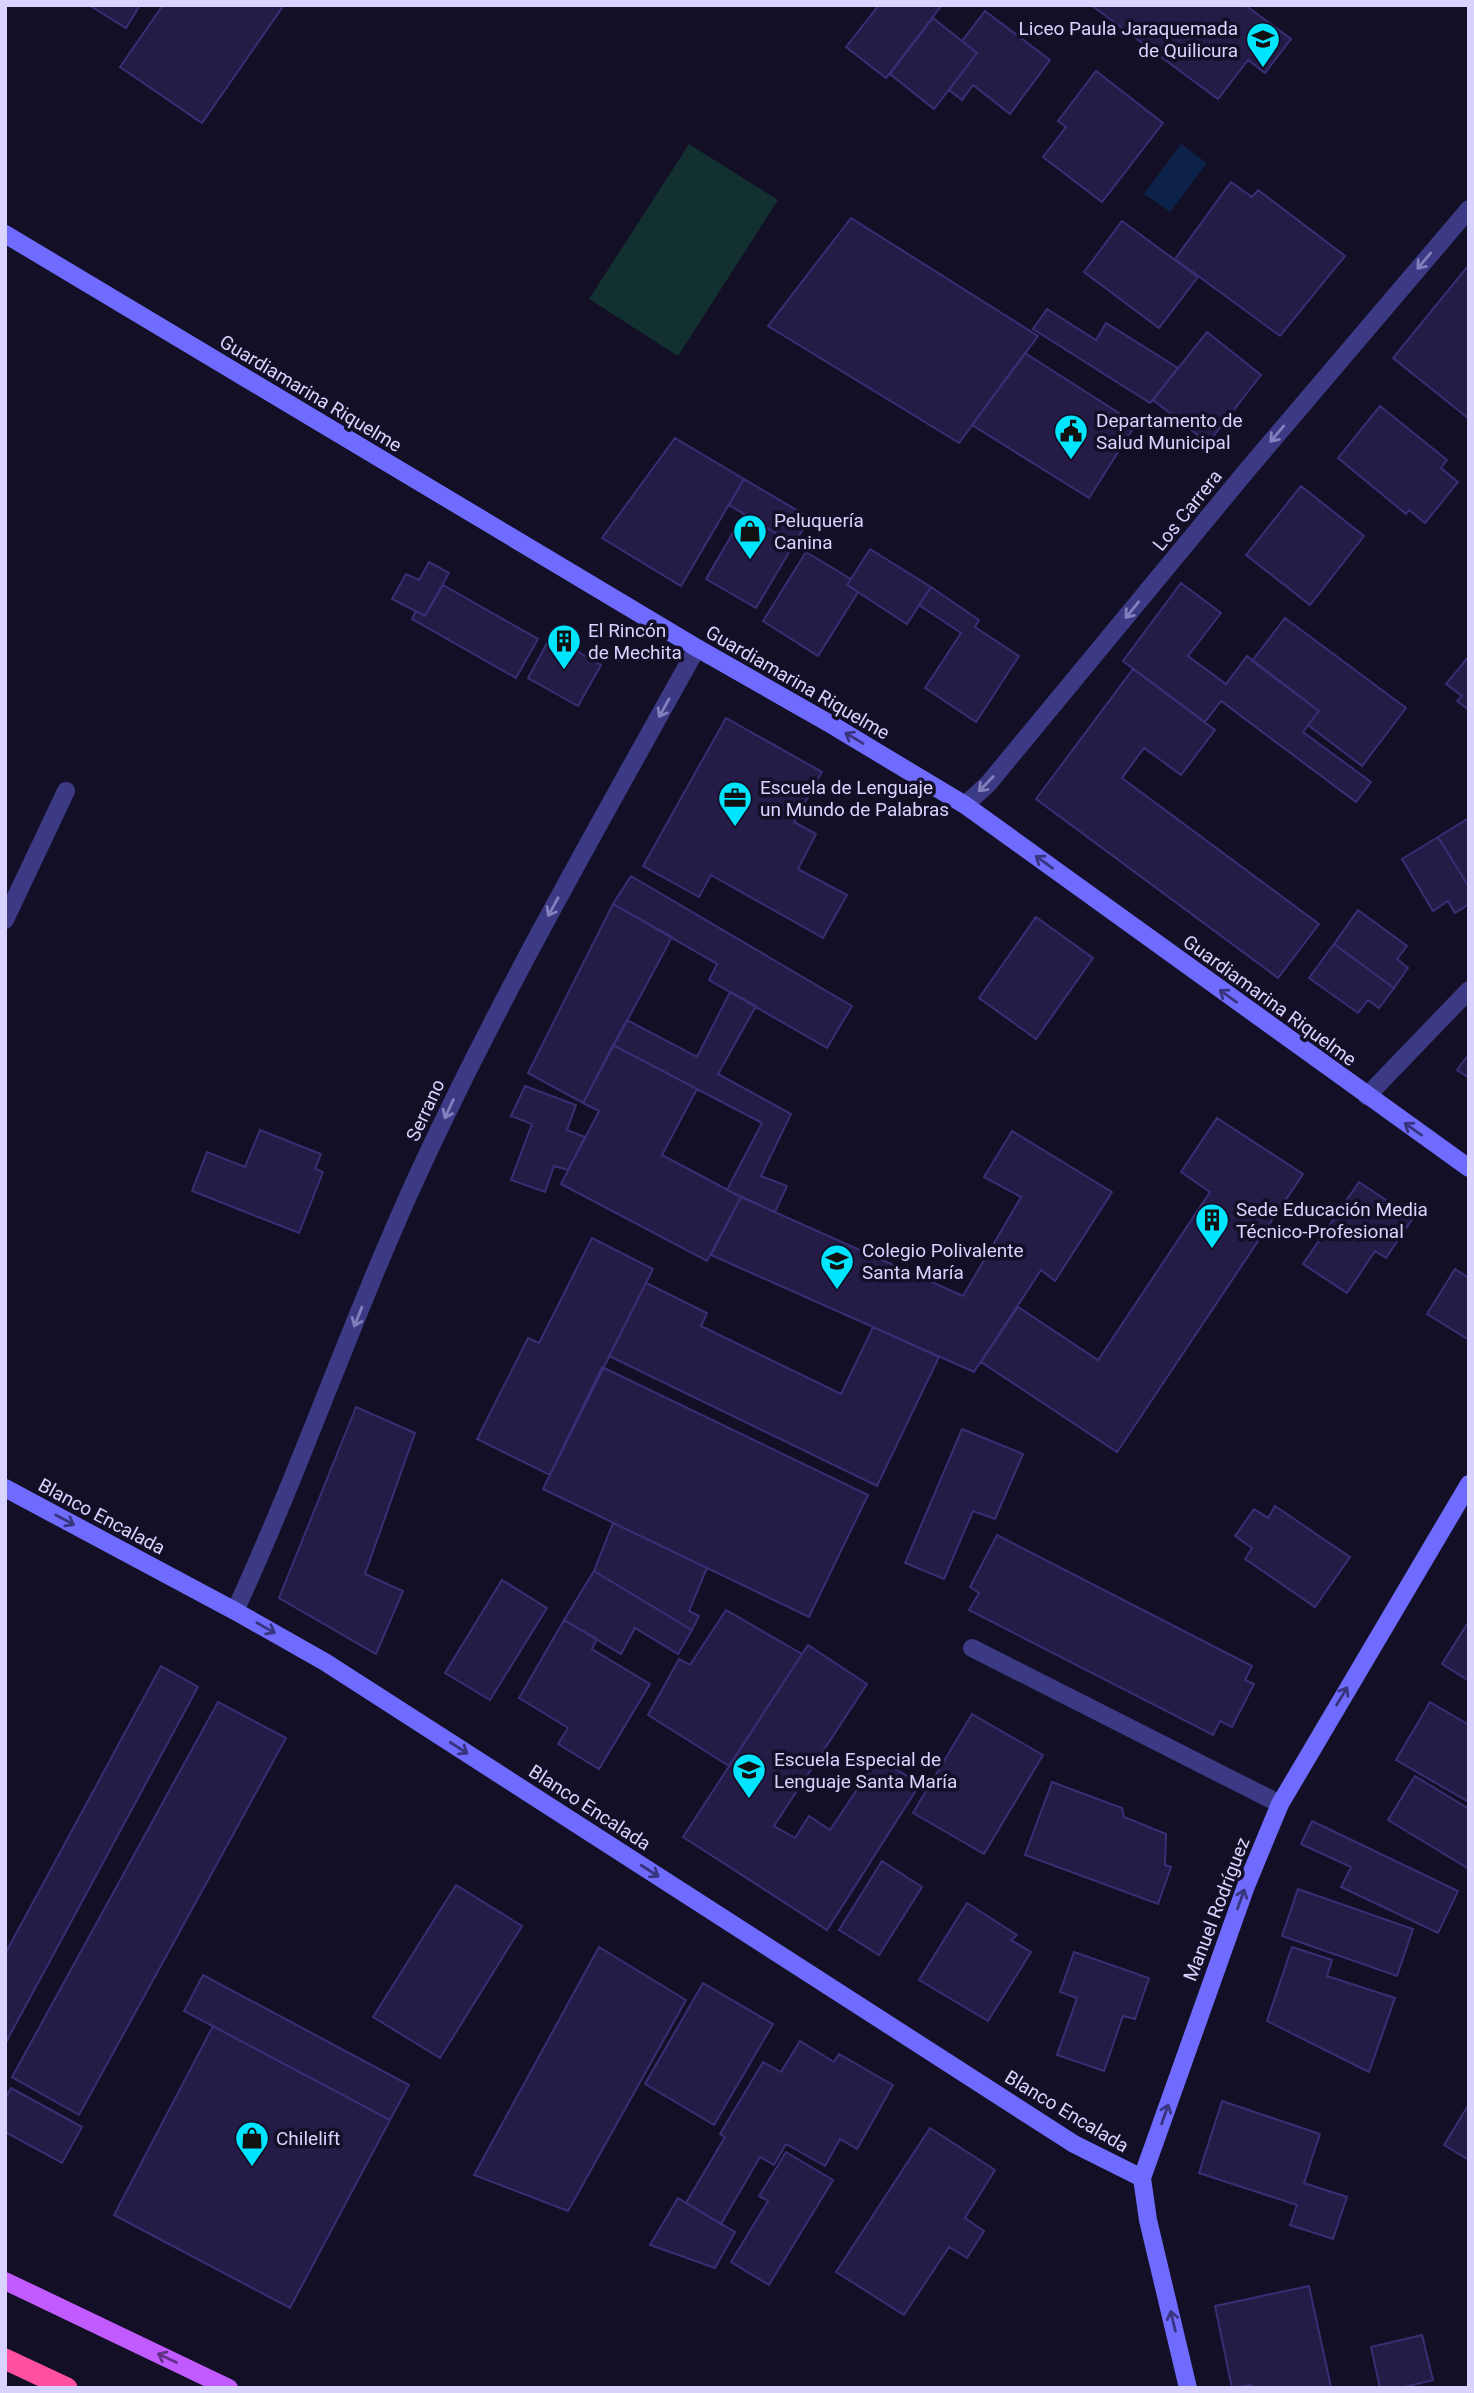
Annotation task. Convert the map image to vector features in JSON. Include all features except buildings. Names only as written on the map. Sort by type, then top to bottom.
[{"type":"highway","points":[[5,2359],[66,2388]]},
{"type":"main road","points":[[5,2281],[229,2388]]},
{"type":"street","name":"Los Carrera","points":[[965,805],[988,785],[1248,469],[1469,209]]},
{"type":"street","name":"Guardiamarina Riquelme","points":[[5,234],[965,805],[1469,1168]]},
{"type":"street","name":"Serrano","points":[[235,1611],[418,1174],[465,1075],[512,982],[697,648]]},
{"type":"street","points":[[5,920],[66,791]]},
{"type":"street","points":[[1367,1096],[1469,990]]},
{"type":"street","name":"Manuel Rodríguez","points":[[1188,2388],[1148,2220],[1142,2178],[1245,1886],[1280,1804],[1469,1484]]},
{"type":"street","name":"Blanco Encalada","points":[[5,1488],[325,1662],[1074,2144],[1142,2178]]},
{"type":"street","points":[[972,1647],[1280,1804]]},
{"type":"green space","points":[[689,144],[778,200],[678,356],[589,299]]},
{"type":"water","points":[[1181,144],[1207,163],[1170,212],[1144,194]]},
{"type":"place","name":"Liceo Paula Jaraquemada de Quilicura","points":[[1263,69]]},
{"type":"place","name":"Departamento de Salud Municipal","points":[[1071,461]]},
{"type":"place","name":"Peluquería Canina","points":[[750,561]]},
{"type":"place","name":"El Rincón de Mechita","points":[[564,671]]},
{"type":"place","name":"Escuela de Lenguaje un Mundo de Palabras","points":[[735,828]]},
{"type":"place","name":"Sede Educación Media Técnico-Profesional","points":[[1212,1250]]},
{"type":"place","name":"Colegio Polivalente Santa María","points":[[837,1291]]},
{"type":"place","name":"Escuela Especial de Lenguaje Santa María","points":[[749,1800]]},
{"type":"place","name":"Chilelift","points":[[252,2168]]}]
